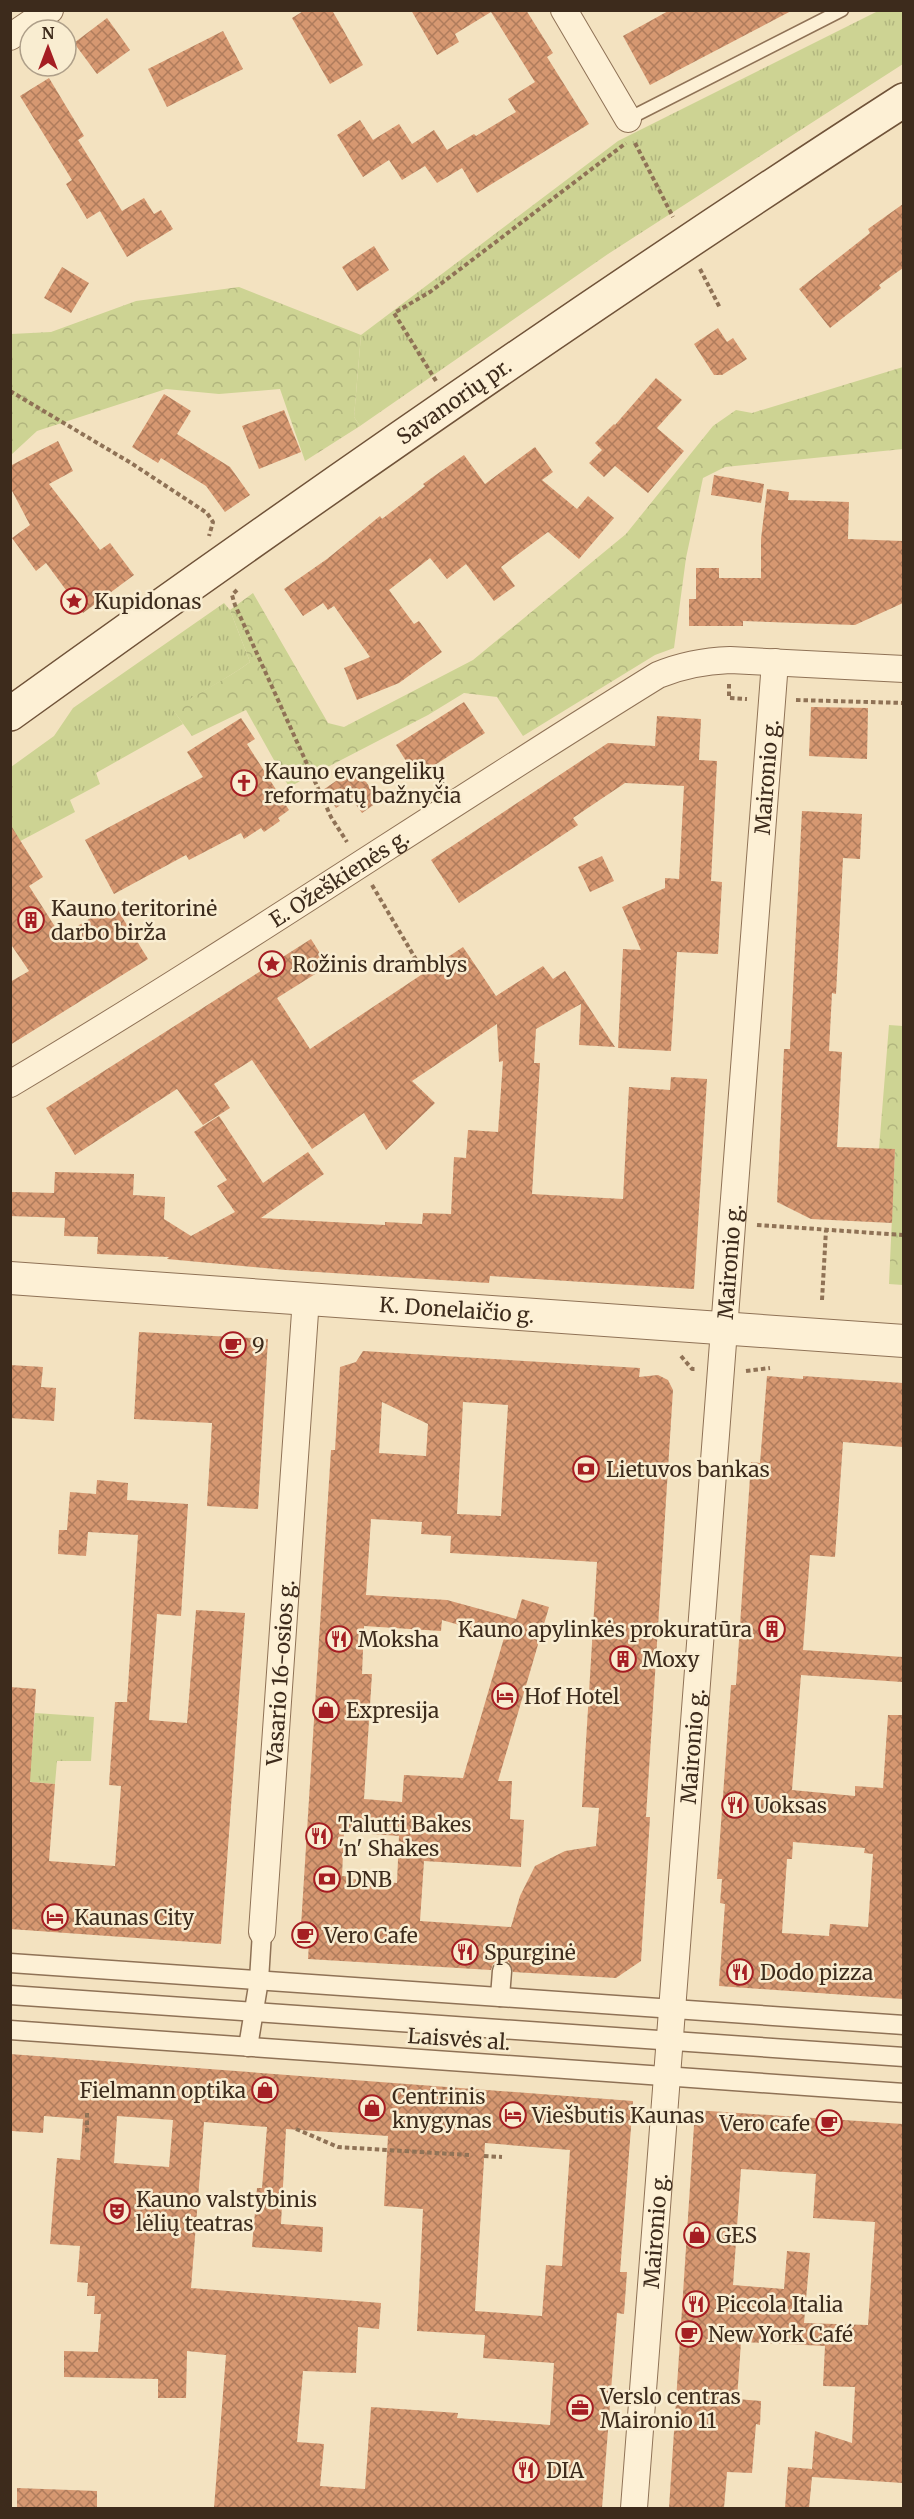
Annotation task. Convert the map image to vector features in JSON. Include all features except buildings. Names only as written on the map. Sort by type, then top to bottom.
[{"type":"main road","name":"Savanorių pr.","points":[[10,714],[686,241],[903,100]]},
{"type":"street","points":[[10,37],[50,10]]},
{"type":"street","points":[[564,10],[628,118]]},
{"type":"street","name":"E. Ožeškienės g.","points":[[10,1084],[165,990],[484,783],[658,675],[677,667],[703,661],[730,660],[903,669]]},
{"type":"street","name":"Maironio g.","points":[[634,2508],[775,662]]},
{"type":"street","name":"K. Donelaičio g.","points":[[10,1278],[903,1341]]},
{"type":"street","name":"Vasario 16-osios g.","points":[[248,2047],[259,1980],[306,1298]]},
{"type":"street","points":[[10,1963],[903,2025]]},
{"type":"street","points":[[500,1997],[502,1971]]},
{"type":"street","name":"Laisvės al.","points":[[10,1995],[903,2058]]},
{"type":"street","name":"Laisvės al.","points":[[10,2030],[903,2093]]},
{"type":"lane","points":[[628,118],[842,10]]},
{"type":"path","points":[[451,404],[394,313],[430,292],[632,138],[667,206]]},
{"type":"path","points":[[699,268],[720,308]]},
{"type":"path","points":[[10,391],[131,463],[207,513],[213,522],[208,535],[226,561]]},
{"type":"path","points":[[235,605],[332,817]]},
{"type":"path","points":[[730,660],[729,698],[903,703]]},
{"type":"path","points":[[360,864],[424,973]]},
{"type":"path","points":[[732,1224],[903,1235]]},
{"type":"path","points":[[822,1300],[826,1230]]},
{"type":"path","points":[[681,1356],[692,1369],[701,1370]]},
{"type":"path","points":[[739,1372],[770,1368]]},
{"type":"path","points":[[87,2113],[87,2134]]},
{"type":"path","points":[[296,2129],[338,2147],[469,2155]]},
{"type":"path","points":[[484,2156],[502,2157]]},
{"type":"green space","points":[[878,11],[903,11],[903,64],[608,254],[360,426],[354,417],[361,335],[618,141]]},
{"type":"green space","points":[[239,287],[361,335],[354,417],[360,426],[305,461],[280,389],[219,394],[166,389],[37,431],[11,455],[11,334],[51,332],[136,301]]},
{"type":"green space","points":[[903,367],[903,449],[725,467],[703,478],[686,558],[674,648],[655,655],[523,736],[497,697],[464,693],[428,715],[289,787],[246,710],[192,736],[173,710],[250,662],[230,610],[253,593],[328,723],[344,727],[473,660],[626,534],[713,426],[736,410],[752,413]]},
{"type":"green space","points":[[224,603],[230,610],[250,662],[174,711],[183,724],[96,773],[100,784],[70,800],[75,812],[11,846],[11,767],[54,736],[73,708]]},
{"type":"green space","points":[[889,1025],[903,1026],[903,1285],[889,1284],[895,1150],[879,1149]]},
{"type":"green space","points":[[35,1713],[94,1717],[91,1761],[57,1761],[55,1784],[11,1780],[31,1761]]},
{"type":"place","name":"Kupidonas","points":[[74,601]]},
{"type":"place","name":"Kauno evangelikų reformatų bažnyčia","points":[[244,783]]},
{"type":"place","name":"Kauno teritorinė darbo birža","points":[[31,920]]},
{"type":"place","name":"Rožinis dramblys","points":[[272,964]]},
{"type":"place","name":"9","points":[[233,1345]]},
{"type":"place","name":"Lietuvos bankas","points":[[586,1469]]},
{"type":"place","name":"Kauno apylinkės prokuratūra","points":[[772,1629]]},
{"type":"place","name":"Moksha","points":[[339,1639]]},
{"type":"place","name":"Moxy","points":[[623,1659]]},
{"type":"place","name":"Hof Hotel","points":[[505,1696]]},
{"type":"place","name":"Expresija","points":[[326,1710]]},
{"type":"place","name":"Uoksas","points":[[735,1805]]},
{"type":"place","name":"Talutti Bakes 'n' Shakes","points":[[319,1836]]},
{"type":"place","name":"DNB","points":[[327,1879]]},
{"type":"place","name":"Kaunas City","points":[[55,1917]]},
{"type":"place","name":"Vero Cafe","points":[[305,1935]]},
{"type":"place","name":"Spurginė","points":[[465,1952]]},
{"type":"place","name":"Dodo pizza","points":[[740,1972]]},
{"type":"place","name":"Fielmann optika","points":[[265,2090]]},
{"type":"place","name":"Centrinis knygynas","points":[[372,2108]]},
{"type":"place","name":"Viešbutis Kaunas","points":[[513,2115]]},
{"type":"place","name":"Vero cafe","points":[[829,2123]]},
{"type":"place","name":"Kauno valstybinis lėlių teatras","points":[[117,2211]]},
{"type":"place","name":"GES","points":[[697,2235]]},
{"type":"place","name":"Piccola Italia","points":[[696,2304]]},
{"type":"place","name":"New York Café","points":[[689,2334]]},
{"type":"place","name":"Verslo centras Maironio 11","points":[[580,2408]]},
{"type":"place","name":"DIA","points":[[526,2470]]}]
